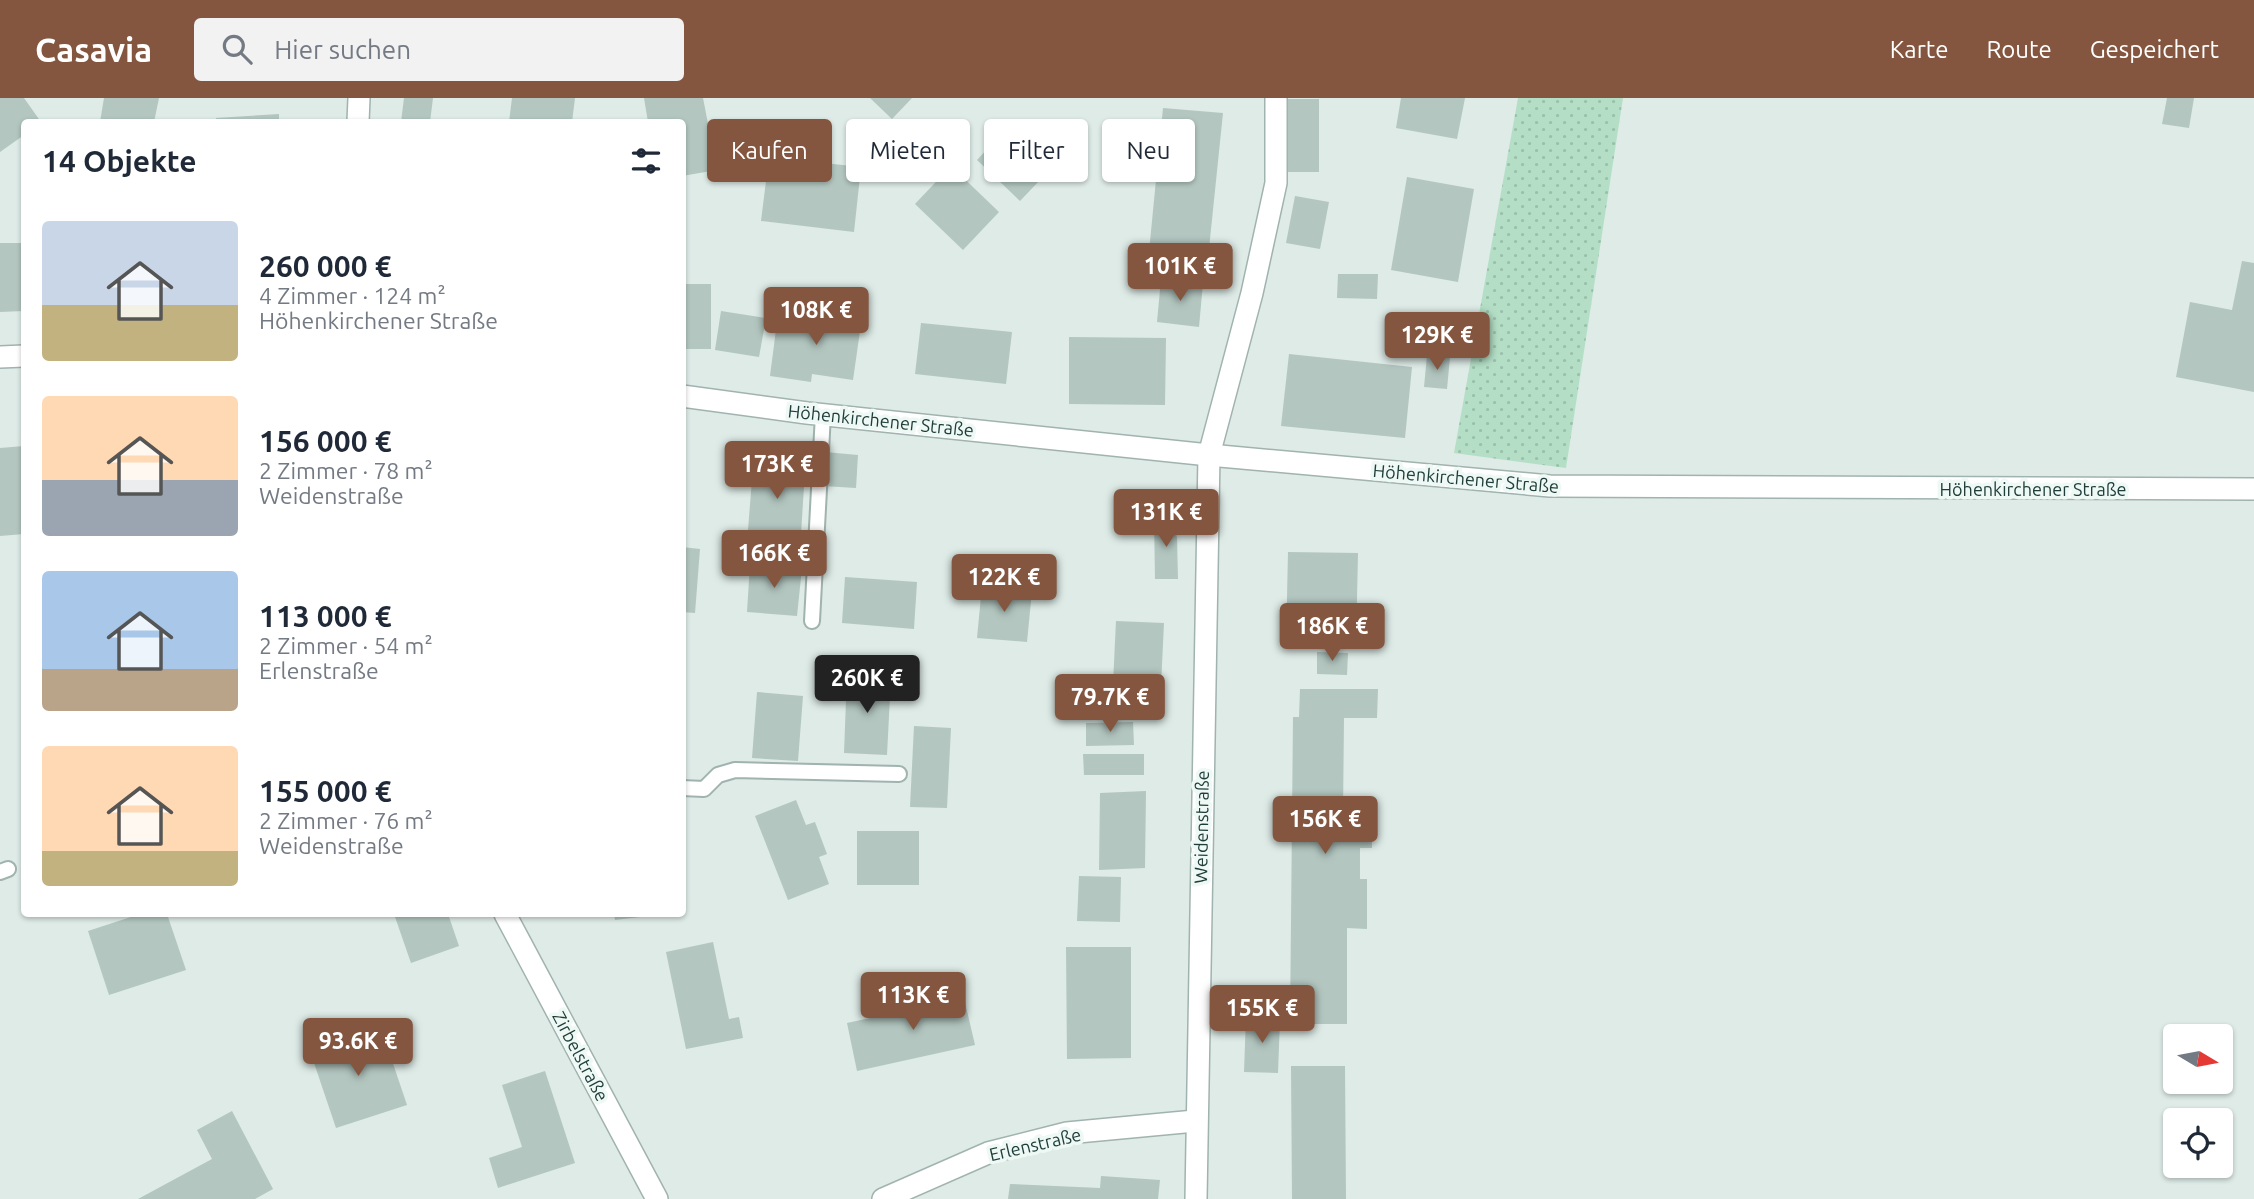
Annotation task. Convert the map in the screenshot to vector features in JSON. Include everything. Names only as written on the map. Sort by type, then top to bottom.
[{"type":"street","points":[[358,119],[359,98]]},
{"type":"street","name":"Weidenstraße","points":[[1196,1199],[1195,1121],[1209,455],[1252,293],[1276,184],[1276,98]]},
{"type":"street","points":[[0,357],[21,356]]},
{"type":"street","name":"Höhenkirchener Straße","points":[[686,397],[823,414],[1209,455],[1550,486],[2254,489]]},
{"type":"street","name":"Zirbelstraße","points":[[507,917],[657,1199]]},
{"type":"street","name":"Erlenstraße","points":[[883,1199],[988,1153],[1067,1133],[1195,1121]]},
{"type":"lane","points":[[812,621],[823,414]]},
{"type":"lane","points":[[686,788],[704,789],[718,775],[735,769],[899,774]]},
{"type":"green space","points":[[1518,98],[1623,98],[1566,468],[1454,453]]},
{"type":"building","points":[[0,98],[24,98],[39,119],[21,119],[21,137],[0,152]]},
{"type":"building","points":[[104,98],[159,98],[155,119],[100,119]]},
{"type":"building","points":[[404,98],[433,98],[430,119],[401,119]]},
{"type":"building","points":[[512,98],[575,98],[572,119],[509,119]]},
{"type":"building","points":[[644,98],[703,98],[707,119],[707,172],[686,175],[686,119],[648,119]]},
{"type":"building","points":[[870,98],[912,98],[892,119]]},
{"type":"building","points":[[1401,98],[1465,98],[1457,139],[1396,128]]},
{"type":"building","points":[[2167,98],[2194,98],[2189,128],[2162,124]]},
{"type":"building","points":[[1287,99],[1319,99],[1319,172],[1287,172]]},
{"type":"building","points":[[1163,108],[1223,113],[1207,268],[1148,262],[1156,182],[1195,182],[1195,119],[1162,119]]},
{"type":"building","points":[[279,114],[279,119],[216,118]]},
{"type":"building","points":[[984,152],[984,167],[977,160]]},
{"type":"building","points":[[832,164],[846,165],[846,182],[859,182],[854,232],[761,221],[766,182],[832,182]]},
{"type":"building","points":[[1407,177],[1474,189],[1458,282],[1391,270]]},
{"type":"building","points":[[936,182],[968,182],[999,212],[963,250],[915,204]]},
{"type":"building","points":[[1000,182],[1038,182],[1020,201]]},
{"type":"building","points":[[1295,196],[1329,202],[1320,249],[1286,243]]},
{"type":"building","points":[[0,243],[21,243],[21,311],[0,312]]},
{"type":"building","points":[[2242,261],[2254,263],[2254,392],[2176,377],[2190,302],[2232,310]]},
{"type":"building","points":[[1338,274],[1378,274],[1377,299],[1337,298]]},
{"type":"building","points":[[1161,279],[1203,283],[1199,327],[1157,322]]},
{"type":"building","points":[[686,284],[711,284],[711,349],[686,349]]},
{"type":"building","points":[[721,311],[766,318],[759,357],[715,350]]},
{"type":"building","points":[[820,311],[862,317],[853,380],[812,374],[811,382],[770,376],[778,314],[819,319]]},
{"type":"building","points":[[921,323],[1012,332],[1006,384],[915,374]]},
{"type":"building","points":[[1069,337],[1166,338],[1165,405],[1069,404]]},
{"type":"building","points":[[1289,354],[1412,367],[1405,438],[1281,426]]},
{"type":"building","points":[[1427,355],[1450,357],[1447,389],[1424,387]]},
{"type":"building","points":[[21,446],[21,534],[0,536],[0,448]]},
{"type":"building","points":[[825,452],[858,455],[856,488],[823,486]]},
{"type":"building","points":[[753,467],[805,471],[801,534],[748,530]]},
{"type":"building","points":[[1154,518],[1172,518],[1177,538],[1178,579],[1155,579]]},
{"type":"building","points":[[686,547],[700,549],[695,613],[686,612]]},
{"type":"building","points":[[1288,552],[1358,553],[1356,645],[1286,644]]},
{"type":"building","points":[[750,564],[802,568],[797,616],[747,612]]},
{"type":"building","points":[[845,577],[917,582],[914,629],[842,623]]},
{"type":"building","points":[[982,586],[1032,591],[1027,642],[977,638]]},
{"type":"building","points":[[1116,621],[1164,623],[1160,707],[1112,705]]},
{"type":"building","points":[[1317,652],[1348,653],[1347,675],[1317,674]]},
{"type":"building","points":[[847,674],[891,677],[887,755],[844,753]]},
{"type":"building","points":[[1300,689],[1378,689],[1377,718],[1344,718],[1343,814],[1372,815],[1372,848],[1360,848],[1360,879],[1367,879],[1367,929],[1347,928],[1347,1024],[1290,1024],[1293,717],[1299,717]]},
{"type":"building","points":[[757,692],[803,696],[798,761],[752,758]]},
{"type":"building","points":[[1133,722],[1134,745],[1086,746],[1086,723]]},
{"type":"building","points":[[914,726],[951,728],[947,808],[910,807]]},
{"type":"building","points":[[1083,754],[1144,754],[1144,775],[1084,775]]},
{"type":"building","points":[[1146,791],[1145,868],[1099,870],[1100,793]]},
{"type":"building","points":[[796,800],[806,825],[815,822],[827,854],[819,857],[829,884],[788,900],[755,816]]},
{"type":"building","points":[[857,831],[919,831],[919,885],[857,885]]},
{"type":"building","points":[[1079,876],[1121,877],[1120,922],[1077,921]]},
{"type":"building","points":[[131,917],[168,917],[186,970],[109,995],[88,931]]},
{"type":"building","points":[[395,917],[449,917],[459,946],[411,963]]},
{"type":"building","points":[[614,917],[640,917],[615,920]]},
{"type":"building","points":[[713,942],[729,1019],[739,1017],[743,1038],[686,1049],[666,952]]},
{"type":"building","points":[[1066,947],[1131,947],[1131,1058],[1067,1059]]},
{"type":"building","points":[[960,981],[975,1045],[857,1071],[847,1023],[949,1001],[945,984]]},
{"type":"building","points":[[1246,1017],[1280,1019],[1278,1073],[1244,1072]]},
{"type":"building","points":[[381,1028],[407,1105],[336,1128],[310,1051]]},
{"type":"building","points":[[1291,1066],[1345,1066],[1346,1199],[1292,1199]]},
{"type":"building","points":[[545,1071],[575,1163],[498,1188],[489,1158],[522,1147],[502,1085]]},
{"type":"building","points":[[232,1111],[273,1189],[255,1199],[138,1199],[212,1159],[197,1130]]},
{"type":"building","points":[[1101,1176],[1160,1180],[1158,1199],[1008,1199],[1010,1184],[1100,1188]]}]
